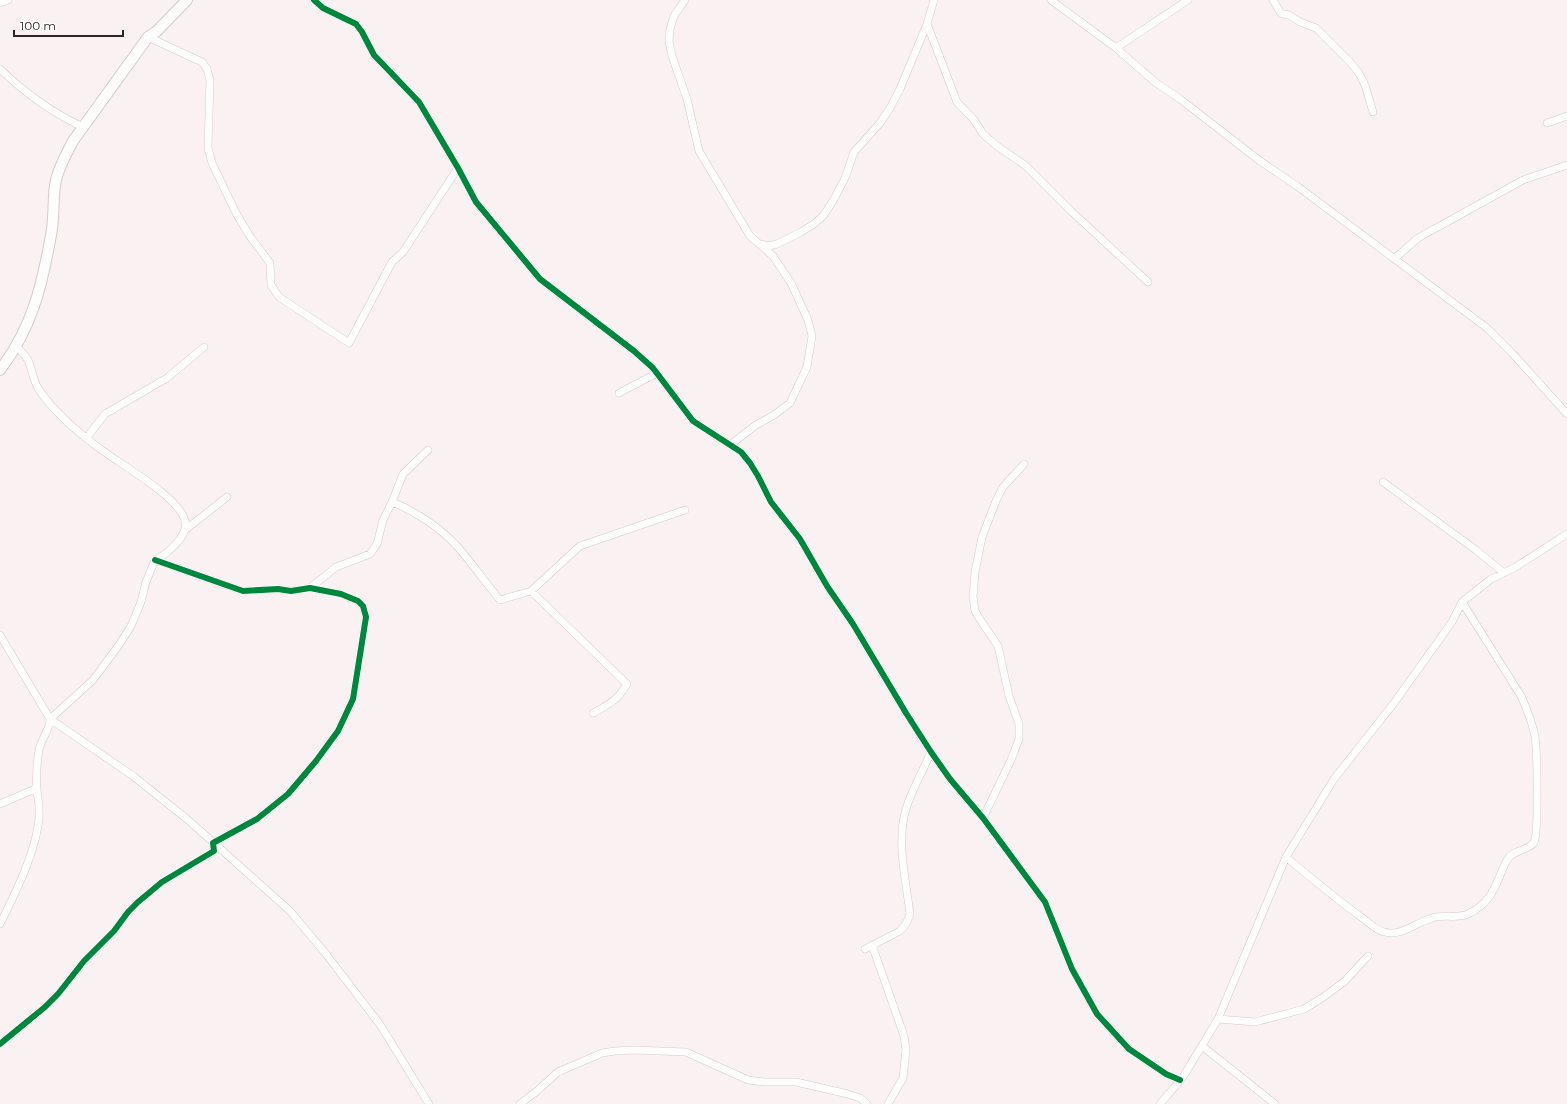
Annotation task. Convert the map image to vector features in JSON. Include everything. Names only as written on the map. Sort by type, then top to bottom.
[{"type":"street","points":[[0,3],[8,0]]},
{"type":"street","points":[[0,370],[24,332],[34,309],[52,233],[56,180],[64,160],[83,127],[148,37],[157,31],[187,0]]},
{"type":"street","points":[[314,0],[323,8],[356,24],[374,55],[419,102],[476,202],[540,279],[634,351],[653,368],[693,421],[741,452],[750,463],[771,502],[800,539],[827,586],[853,624],[931,752],[950,779],[982,818],[1045,902],[1072,969],[1097,1014],[1129,1049],[1166,1074],[1180,1080]]},
{"type":"street","points":[[685,0],[674,16],[670,29],[669,42],[672,56],[687,99],[700,151],[750,236],[773,256]]},
{"type":"street","points":[[758,244],[769,246],[777,244],[814,224],[823,216],[845,178],[854,152],[872,133],[890,108],[900,89],[927,24],[934,0]]},
{"type":"street","points":[[1051,0],[1116,48],[1155,82],[1180,99],[1260,161],[1298,186],[1394,259],[1457,304],[1486,328],[1512,353],[1567,414]]},
{"type":"street","points":[[1116,48],[1188,0]]},
{"type":"street","points":[[1273,0],[1280,12],[1283,14],[1289,15],[1300,22],[1316,28],[1350,62],[1359,73],[1365,85],[1373,112]]},
{"type":"street","points":[[927,24],[957,102],[974,120],[983,134],[997,146],[1026,166],[1071,211],[1148,282]]},
{"type":"street","points":[[148,37],[202,62],[207,69],[210,80],[208,148],[212,163],[236,213],[249,235],[270,264],[271,285],[279,297],[349,343],[392,262],[403,252],[458,168]]},
{"type":"street","points":[[0,69],[39,103],[83,127]]},
{"type":"street","points":[[1547,123],[1567,116]]},
{"type":"street","points":[[1394,259],[1418,238],[1523,180],[1567,165]]},
{"type":"street","points":[[730,445],[756,425],[774,415],[790,403],[807,367],[812,336],[808,320],[791,283],[773,256],[769,246]]},
{"type":"street","points":[[16,346],[27,359],[37,386],[45,399],[87,438],[154,486],[175,504],[182,513],[186,522],[185,530]]},
{"type":"street","points":[[87,438],[105,414],[167,378],[204,347]]},
{"type":"street","points":[[619,392],[657,373]]},
{"type":"street","points":[[310,588],[336,567],[370,554],[377,544],[383,520],[403,474],[428,450]]},
{"type":"street","points":[[982,818],[1011,760],[1019,739],[1020,724],[1009,696],[998,646],[975,611],[973,597],[975,572],[982,537],[996,501],[1003,487],[1024,464]]},
{"type":"street","points":[[1383,482],[1476,550],[1504,573]]},
{"type":"street","points":[[0,924],[19,885],[38,828],[40,807],[37,788],[39,750],[50,725],[50,719],[93,680],[119,645],[131,626],[142,602],[146,582],[155,560],[165,555],[178,541],[185,530],[227,497]]},
{"type":"street","points":[[392,502],[408,508],[441,531],[455,544],[500,600],[531,591],[580,546],[685,510]]},
{"type":"street","points":[[1160,1104],[1180,1080],[1218,1019],[1286,857],[1334,779],[1394,703],[1452,622],[1462,602],[1491,579],[1504,573],[1567,534]]},
{"type":"street","points":[[155,560],[243,591],[278,589],[291,591],[310,588],[341,594],[358,601],[363,606],[366,616],[353,699],[338,731],[316,761],[288,794],[257,819],[213,843]]},
{"type":"street","points":[[531,591],[627,684],[621,695],[611,703],[593,713]]},
{"type":"street","points":[[1286,857],[1342,903],[1368,922],[1384,932],[1395,933],[1432,917],[1467,915],[1478,908],[1491,897],[1508,858],[1520,849],[1530,846],[1535,841],[1537,803],[1535,737],[1528,713],[1521,696],[1462,602]]},
{"type":"street","points":[[0,634],[50,719],[133,776],[187,819],[290,911],[326,954],[381,1026],[429,1104]]},
{"type":"street","points":[[865,949],[900,931],[904,928],[908,921],[910,914],[902,839],[906,809],[931,752]]},
{"type":"street","points":[[0,804],[37,788]]},
{"type":"street","points":[[0,1044],[45,1007],[58,994],[84,961],[114,931],[128,912],[138,902],[162,882],[214,851],[213,843]]},
{"type":"street","points":[[872,945],[904,1036],[906,1050],[903,1078],[888,1104]]},
{"type":"street","points":[[1218,1019],[1255,1022],[1304,1009],[1345,981],[1368,956]]},
{"type":"street","points":[[1202,1046],[1275,1104]]},
{"type":"street","points":[[520,1104],[558,1072],[602,1053],[634,1050],[686,1052],[748,1080],[764,1082],[796,1082],[848,1094],[860,1098],[866,1104]]},
{"type":"cycle path","points":[[314,0],[323,8],[356,24],[374,55],[419,102],[476,202],[540,279],[634,351],[653,368],[693,421],[741,452],[750,463],[771,502],[800,539],[827,586],[853,624],[931,752],[950,779],[983,818],[1045,902],[1072,969],[1097,1014],[1129,1049],[1166,1074],[1180,1080]]},
{"type":"cycle path","points":[[0,1044],[45,1007],[58,994],[84,961],[114,931],[128,912],[138,902],[162,882],[214,851],[213,843],[257,819],[288,794],[316,761],[338,731],[353,699],[366,617],[363,606],[358,601],[341,594],[310,588],[291,591],[278,589],[243,591],[155,560]]}]
